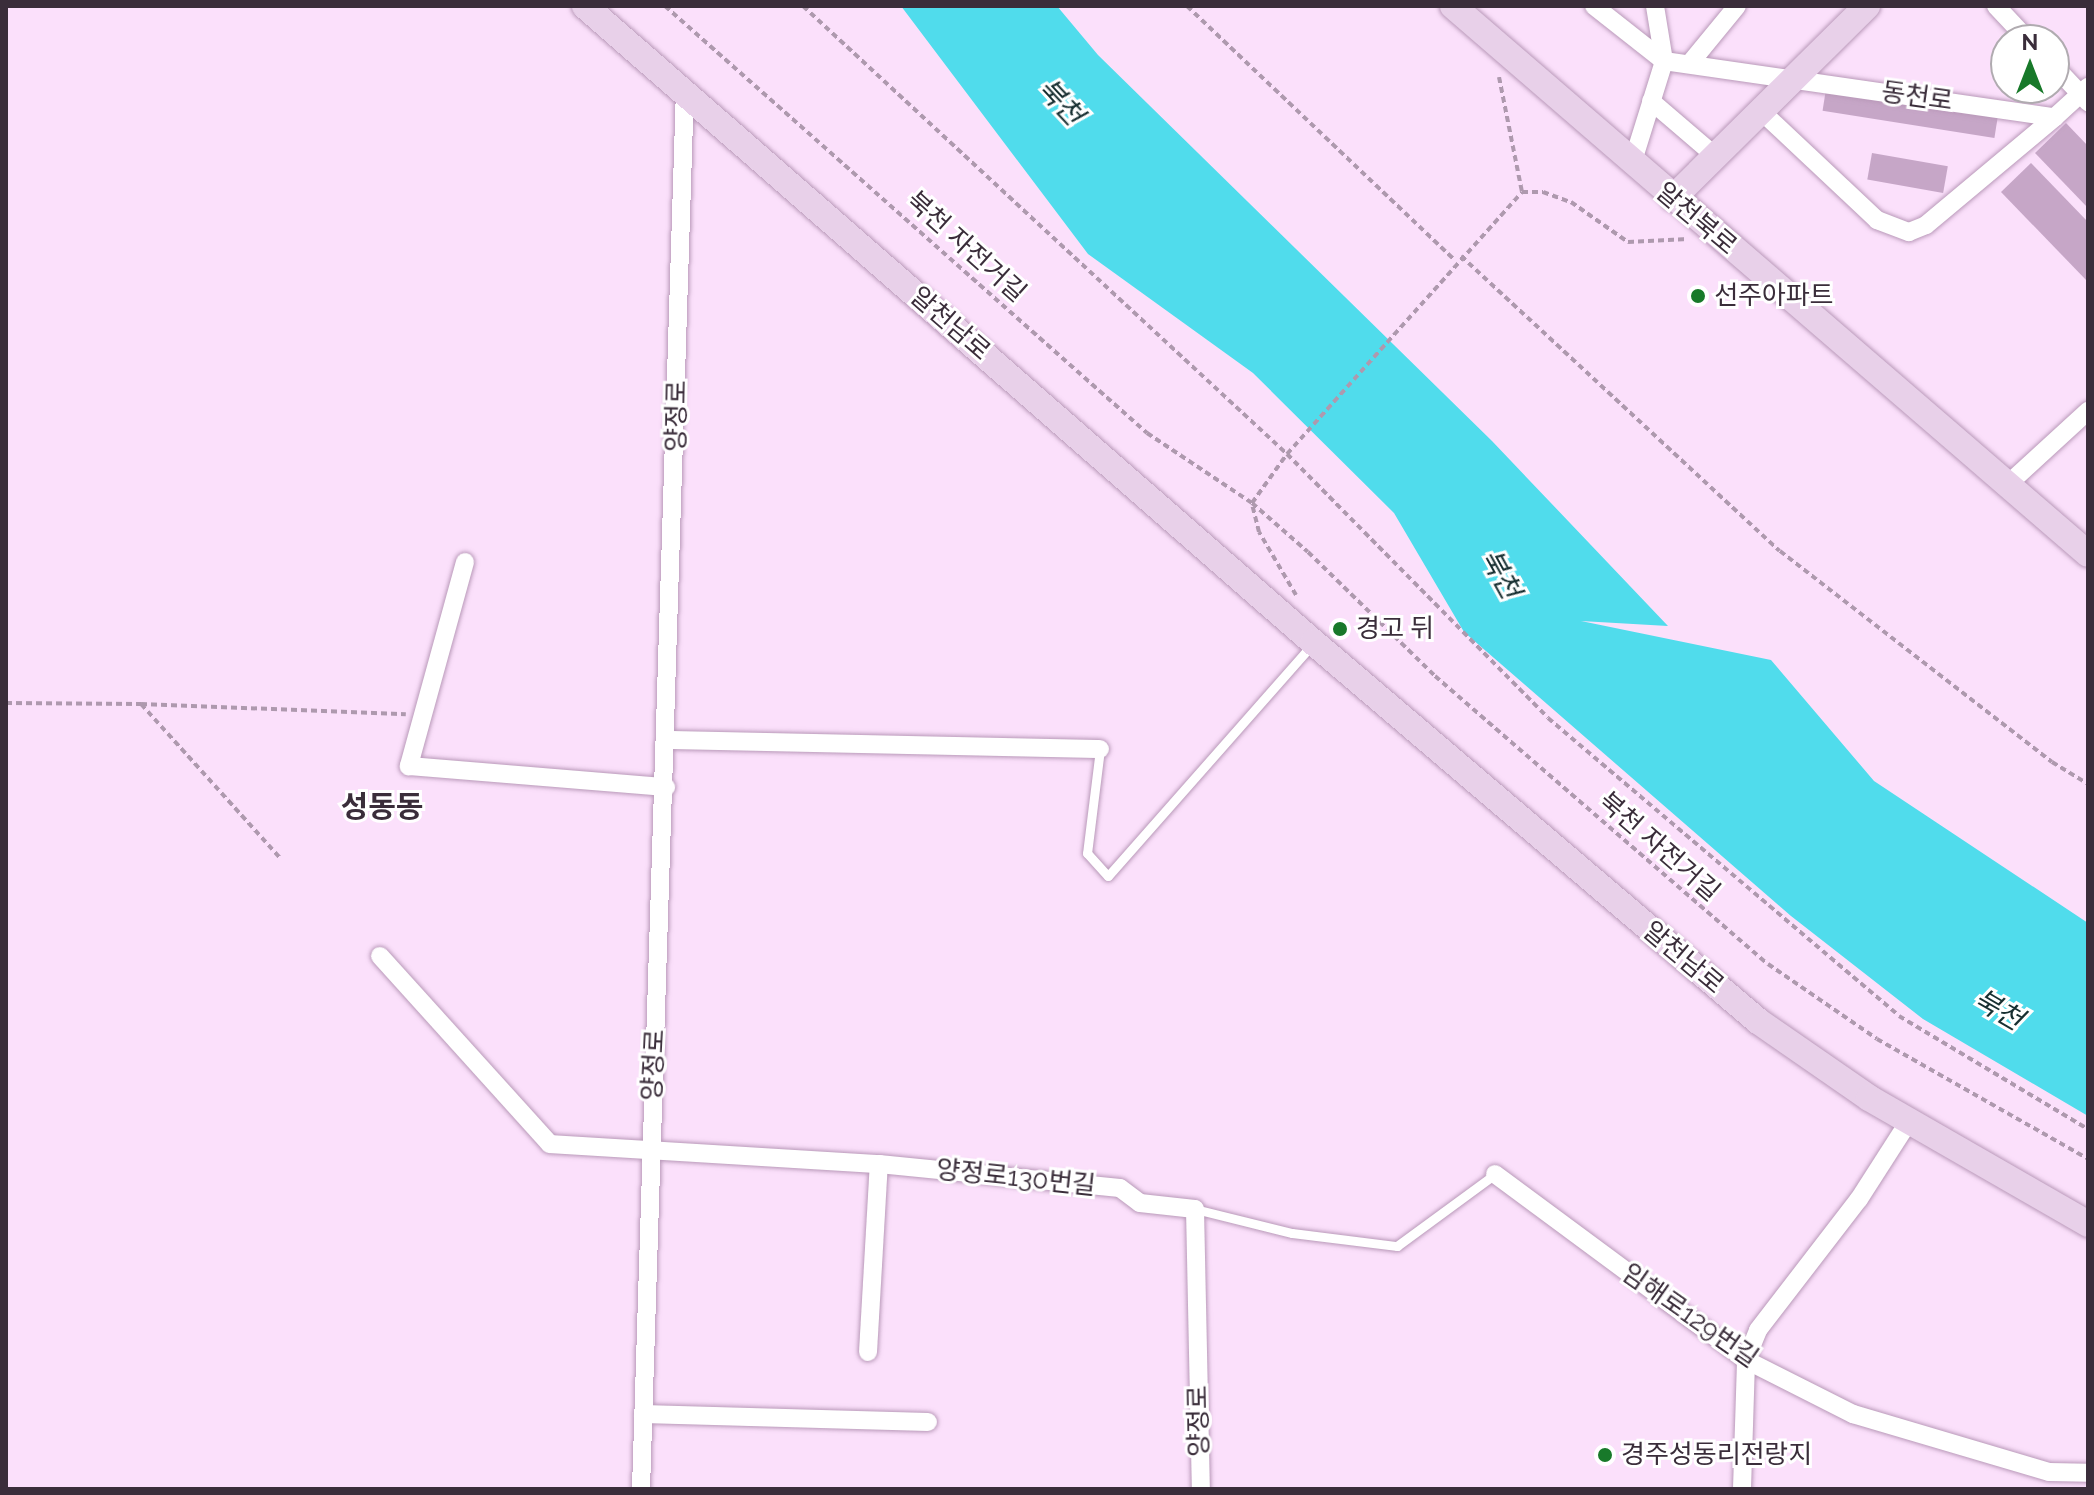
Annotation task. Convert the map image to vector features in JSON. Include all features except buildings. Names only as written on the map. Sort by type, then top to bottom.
[{"type":"street","name":"알천남로","points":[[585,6],[1313,642],[1758,1021],[1909,1121],[2088,1224]]},
{"type":"street","name":"알천북로","points":[[1453,6],[1494,46],[1715,236],[1822,322],[2005,487],[2088,554]]},
{"type":"street","points":[[1594,6],[1664,61]]},
{"type":"street","points":[[1632,164],[1664,61],[1655,6]]},
{"type":"street","points":[[1691,62],[1737,6]]},
{"type":"street","points":[[1673,198],[1867,6]]},
{"type":"street","points":[[1996,6],[2013,24]]},
{"type":"street","name":"동천로","points":[[1664,61],[1691,62],[2055,117]]},
{"type":"street","points":[[1760,110],[1877,220],[1909,232],[1926,225],[2086,94],[2070,80]]},
{"type":"street","name":"양정로","points":[[641,1489],[649,1151],[669,740],[685,92]]},
{"type":"street","points":[[1651,101],[1714,155]]},
{"type":"street","points":[[2005,487],[2088,411]]},
{"type":"street","points":[[465,562],[420,715],[409,766],[666,787]]},
{"type":"street","points":[[669,740],[1100,749]]},
{"type":"street","points":[[380,956],[550,1144],[649,1151]]},
{"type":"street","points":[[1742,1489],[1746,1360],[1758,1330],[1859,1199],[1909,1121]]},
{"type":"street","name":"양정로130번길","points":[[649,1151],[879,1164],[1120,1188],[1140,1203],[1195,1209]]},
{"type":"street","points":[[868,1352],[879,1164]]},
{"type":"street","name":"임해로129번길","points":[[1495,1174],[1746,1360],[1853,1414],[1944,1445],[2049,1472],[2088,1473]]},
{"type":"street","name":"양정로","points":[[1195,1209],[1201,1489]]},
{"type":"street","points":[[643,1414],[928,1422]]},
{"type":"lane","points":[[1100,749],[1087,853],[1108,876],[1313,642]]},
{"type":"lane","points":[[1195,1209],[1292,1233],[1397,1246],[1495,1174]]},
{"type":"path","name":"북천 자전거길","points":[[665,6],[1147,433],[1252,503],[1435,676],[1768,964],[1877,1039],[2088,1159]]},
{"type":"path","points":[[803,6],[1287,454],[1548,718],[1875,996],[1923,1031],[2088,1129]]},
{"type":"path","points":[[1187,6],[1456,261]]},
{"type":"path","points":[[1494,46],[1522,192]]},
{"type":"path","points":[[1299,603],[1259,532],[1252,503],[1287,454],[1456,261],[1522,192],[1543,192],[1571,202],[1628,242],[1715,236]]},
{"type":"path","points":[[1461,256],[1780,551],[2052,762],[2088,784]]},
{"type":"path","points":[[6,703],[131,703],[420,715]]},
{"type":"path","points":[[141,704],[280,858]]},
{"type":"water","name":"북천","points":[[901,6],[1057,6],[1098,55],[1492,441],[1668,626],[1581,621],[1771,660],[1874,781],[2088,923],[2088,1116],[1923,1019],[1791,916],[1464,632],[1394,513],[1253,373],[1088,254]]},
{"type":"place","name":"선주아파트","points":[[1698,296]]},
{"type":"place","name":"경고 뒤","points":[[1340,629]]},
{"type":"place","name":"경주성동리전랑지","points":[[1605,1455]]},
{"type":"district","name":"성동동","points":[[382,807]]}]
